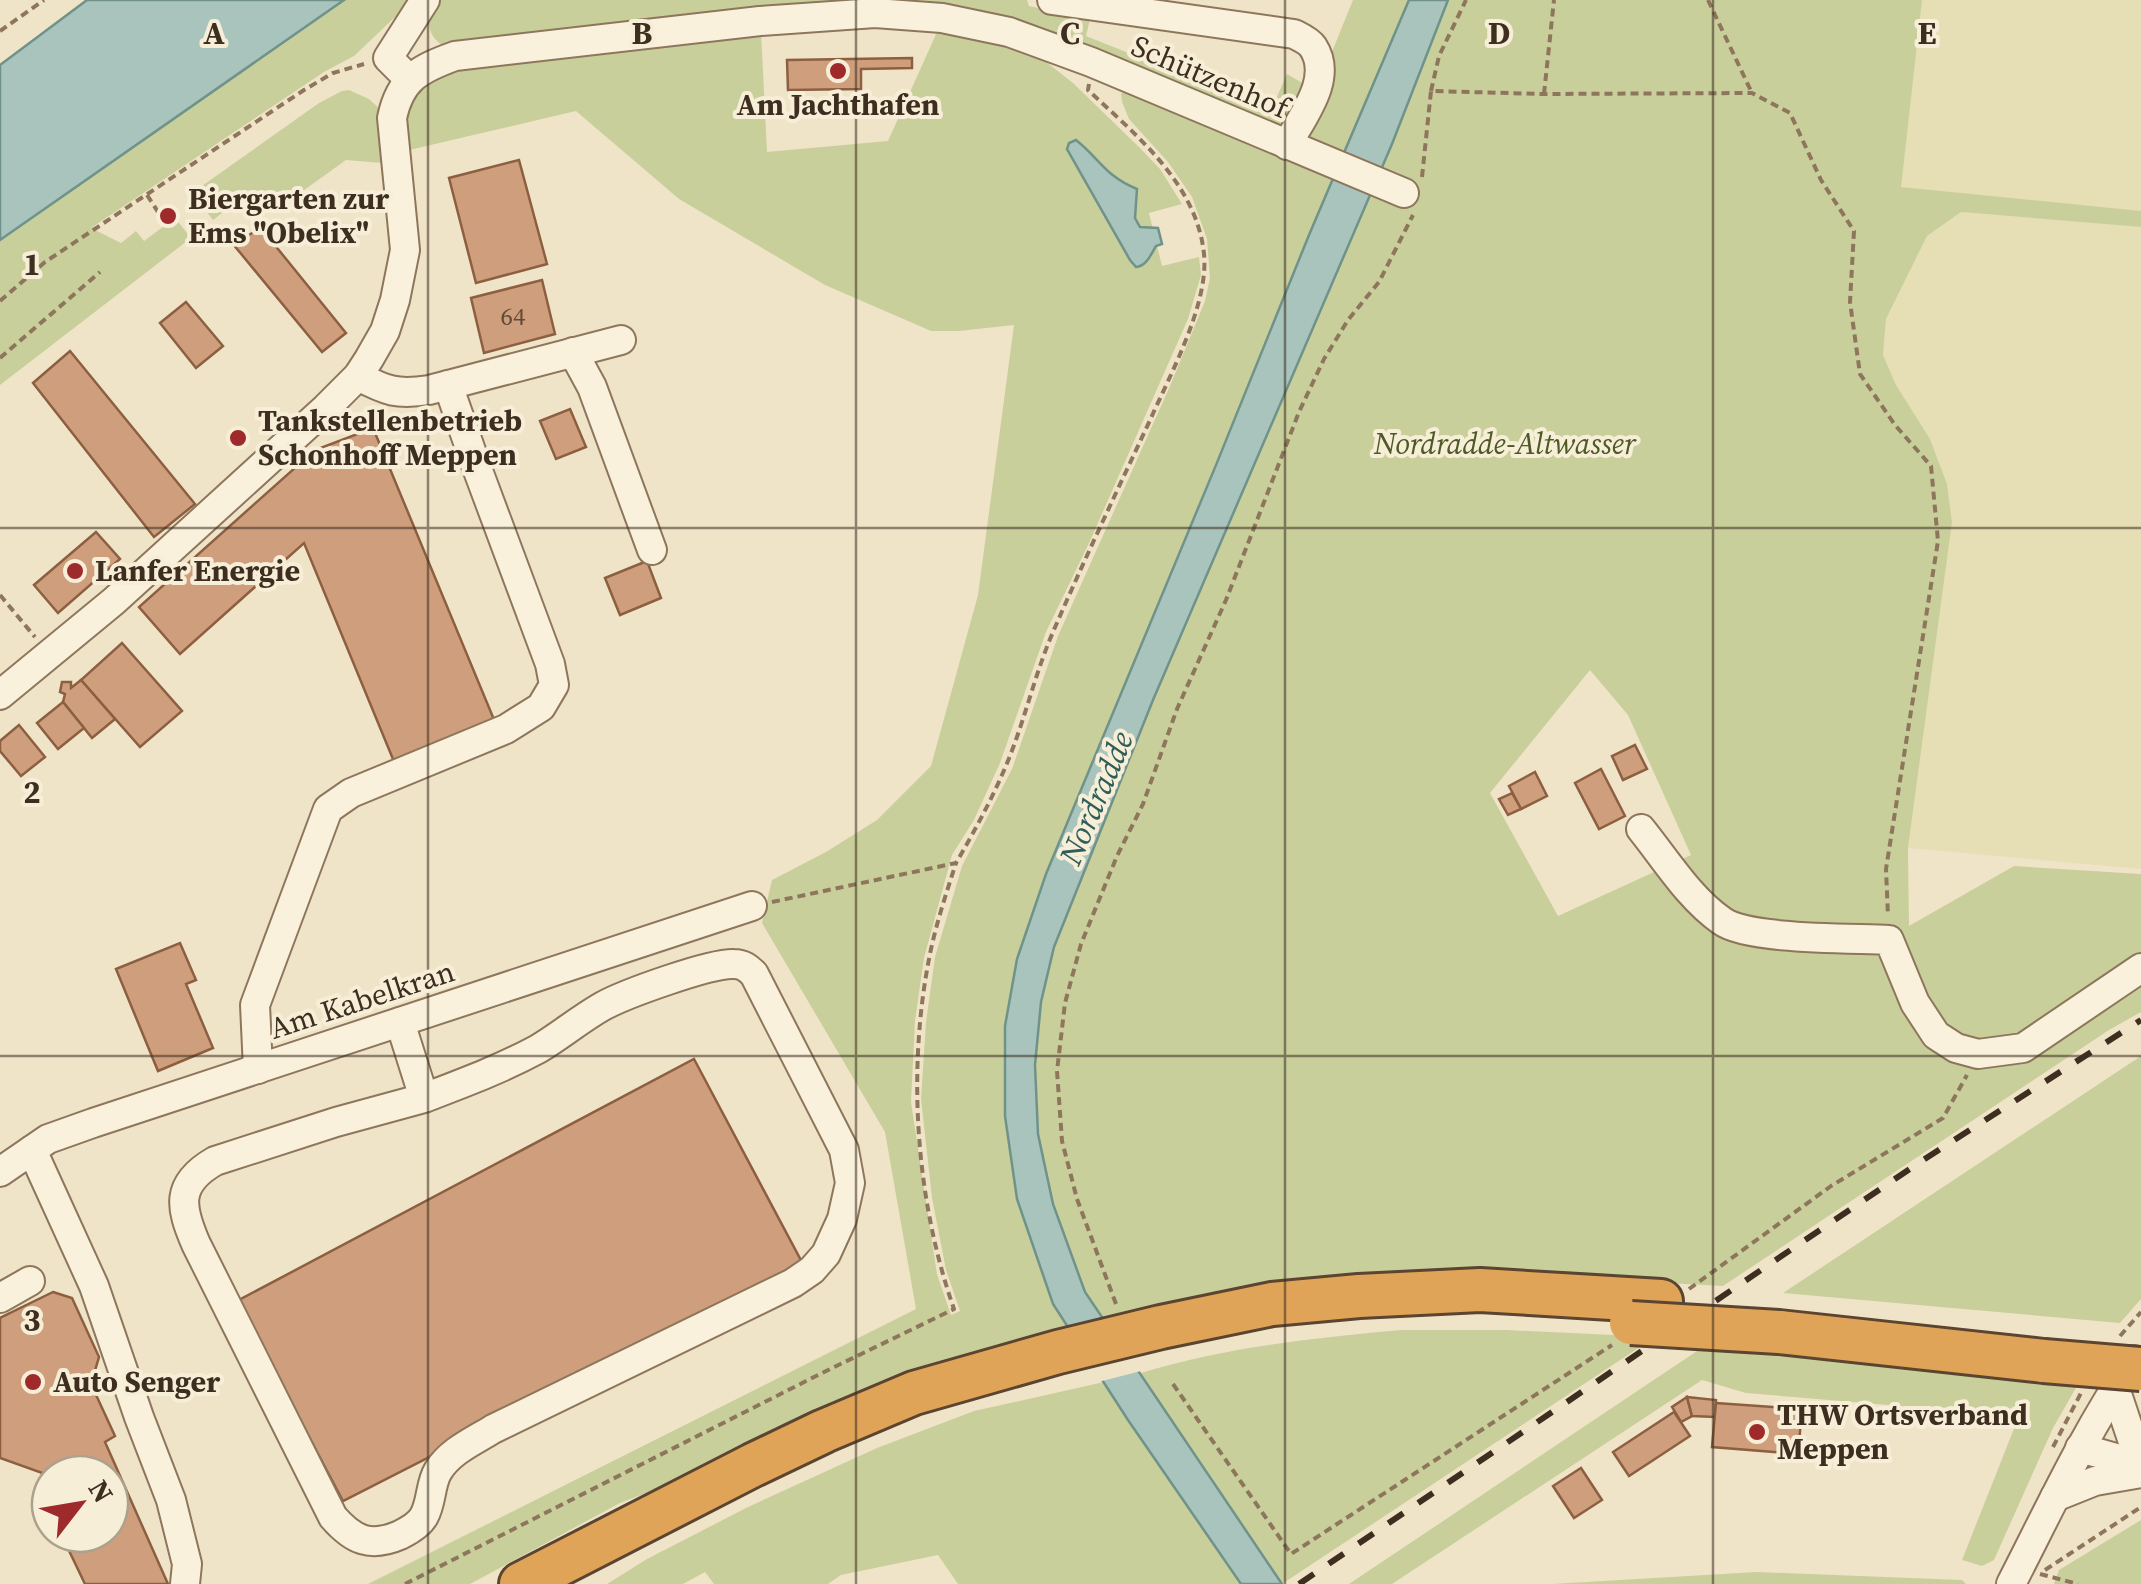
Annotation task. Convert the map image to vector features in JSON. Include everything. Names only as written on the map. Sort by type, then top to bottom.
[{"type":"highway","points":[[521,1584],[824,1431],[914,1393],[1064,1363],[1168,1353],[1278,1327],[1480,1316],[1646,1316],[1789,1323],[2047,1350],[2141,1348]]},
{"type":"highway","points":[[2047,1350],[2128,1378]]},
{"type":"highway","points":[[568,1584],[831,1451],[1064,1363]]},
{"type":"street","points":[[0,695],[128,588],[358,376],[385,331],[405,250],[392,118],[396,98],[409,79],[388,58],[425,0]]},
{"type":"street","points":[[1052,0],[1294,34],[1312,44],[1320,65],[1316,92],[1287,145]]},
{"type":"street","name":"Schützenhof","points":[[409,79],[455,56],[760,22],[876,14],[942,18],[992,28],[1092,62],[1326,161],[1410,191]]},
{"type":"street","points":[[358,376],[383,389],[405,394],[620,340]]},
{"type":"street","points":[[574,352],[592,387],[652,550]]},
{"type":"street","points":[[258,1068],[254,1005],[328,809],[351,793],[506,730],[542,707],[554,685],[550,664],[448,385]]},
{"type":"street","points":[[1641,829],[1690,891],[1724,924],[1768,934],[1889,940],[1915,1002],[1936,1034],[1956,1048],[1978,1054],[2023,1048],[2141,968]]},
{"type":"street","name":"Am Kabelkran","points":[[0,1172],[48,1139],[752,906]]},
{"type":"street","points":[[732,963],[745,965],[754,974],[844,1150],[850,1183],[842,1219],[826,1254],[812,1270],[455,1452],[436,1472],[424,1518],[407,1532],[387,1540],[366,1542],[346,1532],[332,1516],[196,1244],[184,1217],[183,1199],[188,1182],[215,1161],[424,1098],[486,1075],[540,1048],[622,996],[708,968],[732,963]]},
{"type":"street","points":[[400,1022],[424,1098]]},
{"type":"street","points":[[32,1150],[94,1286],[171,1500],[187,1564],[185,1584]]},
{"type":"street","points":[[0,1298],[30,1281]]},
{"type":"street","points":[[2011,1584],[2080,1448],[2128,1378],[2141,1348]]},
{"type":"street","points":[[2128,1378],[2132,1440],[2141,1450]]},
{"type":"street","points":[[2080,1448],[2141,1465]]},
{"type":"street","points":[[2055,1497],[2095,1481],[2141,1473]]},
{"type":"path","points":[[0,31],[44,0]]},
{"type":"path","points":[[1116,1304],[1077,1199],[1062,1140],[1057,1071],[1065,1003],[1081,944],[1143,804],[1177,709],[1226,600],[1298,412],[1340,333],[1379,282],[1410,191],[1439,56],[1466,0]]},
{"type":"path","points":[[1544,94],[1554,0]]},
{"type":"path","points":[[1708,0],[1752,93]]},
{"type":"path","points":[[0,301],[46,262],[333,72],[388,58]]},
{"type":"path","points":[[752,906],[956,863],[1006,766],[1052,635],[1186,337],[1205,278],[1196,220],[1164,165],[1088,90],[1092,62]]},
{"type":"path","points":[[1431,91],[1752,93],[1790,112],[1821,180],[1854,231],[1850,302],[1860,374],[1895,425],[1931,466],[1938,541],[1886,869],[1889,940]]},
{"type":"path","points":[[146,195],[160,214]]},
{"type":"path","points":[[0,358],[100,272]]},
{"type":"path","points":[[0,595],[50,655]]},
{"type":"path","points":[[1168,1353],[1291,1554],[1646,1316],[1831,1186],[1943,1118],[1978,1054]]},
{"type":"path","points":[[2078,1584],[2040,1574],[2141,1507]]},
{"type":"shaded area","points":[[1921,0],[2141,0],[2141,211],[1900,187]]},
{"type":"shaded area","points":[[1961,212],[2141,227],[2141,869],[1908,848],[1952,522],[1947,484],[1930,439],[1896,385],[1883,355],[1886,319],[1927,236]]},
{"type":"green space","points":[[344,0],[413,0],[354,56],[324,72],[91,228],[121,243],[136,231],[144,241],[175,218],[191,238],[0,385],[0,240]]},
{"type":"green space","points":[[437,0],[1027,0],[1029,6],[1090,19],[1086,36],[1271,110],[1287,74],[1316,91],[1353,0],[1409,0],[1343,155],[944,6],[445,47],[438,43],[429,26]]},
{"type":"green space","name":"Nordradde-Altwasser","points":[[1448,0],[1922,0],[1901,187],[2141,211],[2141,227],[1961,212],[1927,236],[1886,319],[1883,355],[1896,385],[1930,439],[1947,484],[1952,522],[1908,848],[1909,926],[2014,866],[2141,874],[2141,1012],[1723,1286],[1479,1273],[1108,1326],[1085,1292],[1053,1204],[1038,1135],[1035,1065],[1041,1002],[1054,947],[1153,700],[1392,144]],"holes":[[[1590,670],[1628,715],[1691,855],[1558,916],[1490,793]]]},
{"type":"green space","points":[[761,31],[767,152],[888,141],[937,32],[988,41],[1045,61],[1139,147],[1160,169],[1182,204],[1149,213],[1162,266],[1199,257],[1201,275],[1188,319],[1046,632],[1000,763],[974,820],[952,855],[924,958],[915,1021],[911,1102],[937,1274],[951,1315],[960,1311],[946,1270],[932,1198],[921,1099],[935,957],[962,866],[1012,769],[1058,636],[1170,386],[1205,301],[1210,278],[1207,239],[1192,197],[1168,162],[1129,119],[1121,94],[1130,88],[1333,178],[1046,874],[1017,959],[1005,1027],[1005,1116],[1017,1199],[1053,1304],[1071,1331],[620,1503],[470,1584],[368,1584],[916,1309],[885,1132],[762,923],[772,880],[877,820],[931,766],[978,595],[1014,325],[931,331],[825,285],[679,199],[576,111],[405,151],[406,101],[442,70]]},
{"type":"green space","points":[[349,90],[369,99],[383,112],[382,163],[346,160],[275,211],[240,199],[213,220],[192,193],[319,103]]},
{"type":"green space","points":[[2141,1056],[2141,1299],[2120,1323],[1783,1293]]},
{"type":"green space","points":[[1401,1330],[1655,1337],[1282,1584],[1141,1373],[1237,1350]]},
{"type":"green space","points":[[1706,1345],[2081,1379],[2053,1428],[1994,1560],[1982,1566],[1962,1560],[2019,1416],[1746,1393],[1702,1380],[1392,1584],[1349,1584]]},
{"type":"green space","points":[[1104,1382],[1241,1584],[958,1584],[938,1555],[841,1575],[828,1584],[714,1584],[705,1572],[683,1584],[607,1584],[748,1507],[877,1448],[974,1411]]},
{"type":"green space","points":[[2141,1520],[2141,1584],[2054,1584],[2059,1570]]},
{"type":"green space","points":[[1756,1572],[1962,1580],[1966,1584],[1552,1584]]},
{"type":"water","points":[[87,0],[344,0],[0,240],[0,65]]},
{"type":"water","name":"Nordradde","points":[[1409,0],[1448,0],[1392,144],[1153,700],[1054,947],[1041,1002],[1035,1065],[1038,1134],[1053,1204],[1085,1292],[1282,1584],[1241,1584],[1053,1304],[1017,1199],[1005,1116],[1005,1026],[1017,959],[1046,874]]},
{"type":"water","points":[[1076,140],[1110,173],[1137,189],[1135,218],[1140,227],[1158,228],[1162,244],[1140,266],[1130,260],[1067,149]]},
{"type":"pier","points":[[1115,1327],[1145,1370],[1098,1382],[1069,1338]]},
{"type":"building","points":[[912,58],[912,68],[861,69],[861,89],[788,90],[787,60]]},
{"type":"building","points":[[519,160],[547,264],[476,283],[449,178]]},
{"type":"building","points":[[261,228],[346,333],[322,352],[233,244]]},
{"type":"building","points":[[542,280],[555,334],[484,353],[471,298]]},
{"type":"building","points":[[186,302],[223,346],[196,368],[160,323]]},
{"type":"building","points":[[70,351],[195,504],[154,537],[33,383]]},
{"type":"building","points":[[570,409],[586,447],[556,459],[540,421]]},
{"type":"building","points":[[373,428],[495,722],[395,764],[304,543],[180,654],[139,607],[315,450]]},
{"type":"building","points":[[96,532],[120,559],[58,613],[34,585]]},
{"type":"building","points":[[647,561],[661,598],[620,615],[605,578]]},
{"type":"building","points":[[122,643],[182,711],[140,747],[81,680]]},
{"type":"building","points":[[81,680],[115,719],[92,738],[63,702],[65,694],[60,692],[62,682],[71,682],[71,688]]},
{"type":"building","points":[[63,702],[84,728],[58,749],[37,723]]},
{"type":"building","points":[[19,725],[45,757],[21,776],[0,751],[0,741]]},
{"type":"building","points":[[1635,745],[1647,769],[1623,780],[1612,756]]},
{"type":"building","points":[[1601,769],[1625,816],[1599,829],[1575,783]]},
{"type":"building","points":[[1535,772],[1547,796],[1521,809],[1509,786]]},
{"type":"building","points":[[1512,793],[1521,809],[1508,815],[1499,799]]},
{"type":"building","points":[[180,943],[196,980],[186,984],[213,1048],[158,1071],[116,969]]},
{"type":"building","points":[[694,1059],[804,1266],[343,1501],[237,1301]]},
{"type":"building","points":[[53,1292],[72,1298],[99,1357],[91,1384],[115,1436],[105,1442],[110,1454],[30,1454],[30,1469],[0,1458],[0,1318]]},
{"type":"building","points":[[1687,1397],[1692,1416],[1681,1422],[1672,1407]]},
{"type":"building","points":[[1687,1397],[1716,1400],[1715,1417],[1692,1416]]},
{"type":"building","name":"THW Ortsverband Meppen","points":[[1716,1403],[1802,1409],[1798,1454],[1712,1447]]},
{"type":"building","points":[[1674,1412],[1690,1436],[1629,1476],[1613,1452]]},
{"type":"building","points":[[1581,1468],[1602,1500],[1574,1518],[1553,1486]]},
{"type":"building","points":[[130,1498],[168,1584],[85,1584],[71,1554],[130,1554]]},
{"type":"railway","points":[[1299,1584],[1920,1162],[2141,1020]]},
{"type":"place","name":"Am Jachthafen","points":[[838,71]]},
{"type":"place","name":"Biergarten zur Ems \"Obelix\"","points":[[168,216]]},
{"type":"place","name":"Tankstellenbetrieb Schonhoff Meppen","points":[[238,438]]},
{"type":"place","name":"Lanfer Energie","points":[[75,571]]},
{"type":"place","name":"Auto Senger","points":[[33,1382]]},
{"type":"place","name":"THW Ortsverband Meppen","points":[[1757,1432]]}]
